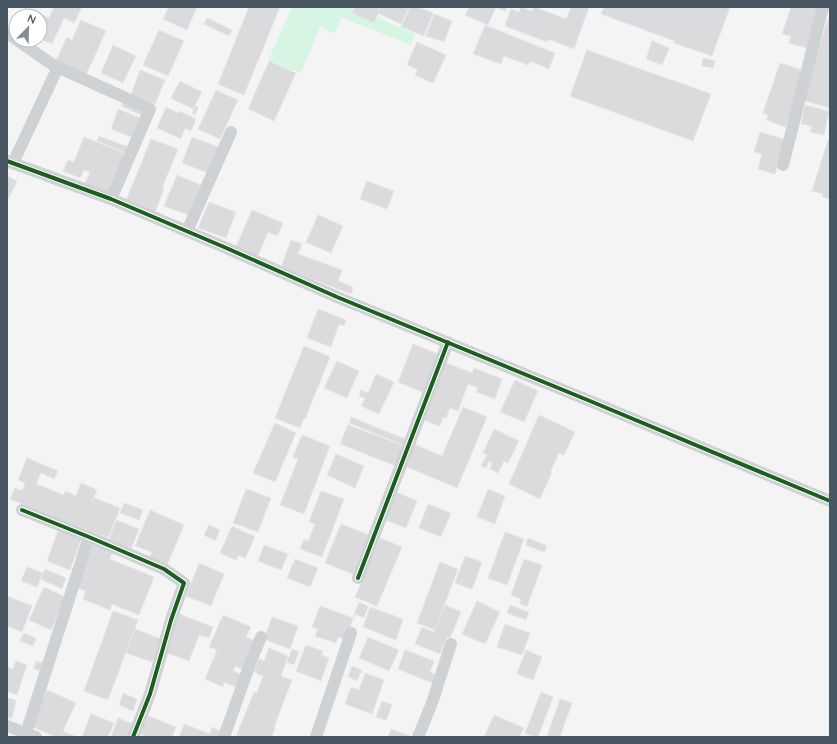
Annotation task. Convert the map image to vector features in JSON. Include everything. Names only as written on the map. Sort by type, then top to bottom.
[{"type":"street","points":[[783,165],[823,7]]},
{"type":"street","points":[[29,48],[58,67],[150,108],[111,199]]},
{"type":"street","points":[[58,67],[10,162],[111,199],[337,297],[830,501]]},
{"type":"street","points":[[187,231],[231,132]]},
{"type":"street","points":[[358,578],[448,342]]},
{"type":"street","points":[[22,510],[164,569],[184,583],[171,620],[150,694],[133,737]]},
{"type":"street","points":[[7,726],[31,735],[89,537]]},
{"type":"street","points":[[316,737],[351,633]]},
{"type":"street","points":[[224,737],[251,660],[261,637]]},
{"type":"street","points":[[418,737],[432,703],[451,644]]},
{"type":"green space","points":[[292,7],[353,7],[415,34],[411,45],[341,17],[335,33],[320,27],[301,73],[268,61]]},
{"type":"building","points":[[54,7],[82,7],[74,23],[64,18],[52,44],[48,42],[49,18]]},
{"type":"building","points":[[169,7],[197,7],[187,30],[163,19]]},
{"type":"building","points":[[249,7],[280,7],[244,95],[218,84]]},
{"type":"building","points":[[355,7],[381,7],[374,23],[352,13]]},
{"type":"building","points":[[381,7],[409,7],[401,24],[378,13]]},
{"type":"building","points":[[410,7],[417,7],[433,13],[424,36],[401,27]]},
{"type":"building","points":[[469,7],[496,7],[488,25],[465,15]]},
{"type":"building","points":[[497,7],[507,7],[506,11]]},
{"type":"building","points":[[521,7],[532,11],[534,7],[566,19],[571,7],[589,7],[574,49],[548,39],[547,42],[505,26],[511,9],[519,12]]},
{"type":"building","points":[[604,7],[730,7],[712,56],[674,43],[675,41],[601,14]]},
{"type":"building","points":[[791,7],[820,7],[807,48],[789,43],[791,36],[782,34]]},
{"type":"building","points":[[434,14],[452,21],[444,42],[426,36]]},
{"type":"building","points":[[207,18],[232,30],[229,36],[204,24]]},
{"type":"building","points":[[828,19],[830,20],[829,108],[802,100]]},
{"type":"building","points":[[81,20],[106,31],[86,75],[56,61],[67,37],[72,40]]},
{"type":"building","points":[[485,25],[555,53],[549,69],[530,61],[528,65],[504,56],[501,64],[473,54]]},
{"type":"building","points":[[159,30],[184,41],[168,76],[143,65]]},
{"type":"building","points":[[652,41],[669,48],[662,65],[646,59]]},
{"type":"building","points":[[417,42],[446,55],[433,83],[415,75],[418,70],[407,65]]},
{"type":"building","points":[[113,45],[136,56],[123,83],[101,73]]},
{"type":"building","points":[[587,50],[711,94],[693,141],[570,96]]},
{"type":"building","points":[[703,58],[715,61],[713,68],[702,66]]},
{"type":"building","points":[[269,61],[296,73],[274,121],[248,109]]},
{"type":"building","points":[[780,63],[805,71],[786,127],[766,120],[768,115],[763,113]]},
{"type":"building","points":[[140,70],[165,80],[155,104],[131,95]]},
{"type":"building","points":[[180,81],[202,92],[193,109],[171,98]]},
{"type":"building","points":[[216,90],[238,100],[220,139],[198,129]]},
{"type":"building","points":[[125,98],[146,109],[143,116],[121,106]]},
{"type":"building","points":[[805,105],[829,111],[824,135],[810,132],[812,126],[801,124]]},
{"type":"building","points":[[195,106],[198,107],[195,115],[192,114]]},
{"type":"building","points":[[166,107],[196,119],[191,131],[185,128],[181,139],[157,128]]},
{"type":"building","points":[[118,109],[142,119],[134,138],[111,129]]},
{"type":"building","points":[[760,132],[786,140],[775,174],[758,169],[762,154],[754,152]]},
{"type":"building","points":[[99,136],[128,147],[126,153],[97,141]]},
{"type":"building","points":[[84,137],[126,154],[109,195],[84,185],[90,172],[84,170],[80,178],[63,171],[68,160],[74,162]]},
{"type":"building","points":[[192,137],[218,147],[208,173],[182,163]]},
{"type":"building","points":[[151,139],[178,149],[162,188],[164,189],[155,212],[126,201]]},
{"type":"building","points":[[828,140],[830,141],[830,199],[822,197],[823,194],[812,191]]},
{"type":"building","points":[[177,175],[201,185],[189,215],[164,206]]},
{"type":"building","points":[[7,176],[17,181],[7,201]]},
{"type":"building","points":[[367,181],[394,191],[387,209],[360,199]]},
{"type":"building","points":[[209,202],[236,212],[226,238],[198,228]]},
{"type":"building","points":[[252,210],[283,223],[277,236],[268,232],[257,258],[235,249]]},
{"type":"building","points":[[318,215],[343,226],[331,253],[306,242]]},
{"type":"building","points":[[291,240],[302,244],[298,254],[342,270],[338,281],[353,287],[351,294],[281,267]]},
{"type":"building","points":[[318,309],[346,320],[344,326],[339,324],[331,347],[307,338]]},
{"type":"building","points":[[413,344],[438,354],[423,392],[398,382]]},
{"type":"building","points":[[304,346],[330,357],[300,428],[275,418]]},
{"type":"building","points":[[337,361],[359,371],[347,398],[324,388]]},
{"type":"building","points":[[444,362],[472,373],[474,368],[502,379],[495,399],[476,392],[478,388],[468,384],[458,411],[450,408],[446,418],[443,417],[440,426],[423,420]]},
{"type":"building","points":[[376,374],[394,382],[379,414],[361,406],[365,398],[359,396],[361,390],[368,393]]},
{"type":"building","points":[[515,380],[538,391],[524,422],[500,412]]},
{"type":"building","points":[[463,407],[487,417],[457,488],[405,466],[414,444],[442,456]]},
{"type":"building","points":[[539,415],[575,432],[564,455],[559,453],[540,499],[509,484]]},
{"type":"building","points":[[351,417],[405,439],[403,445],[349,423]]},
{"type":"building","points":[[275,423],[296,433],[275,482],[253,473]]},
{"type":"building","points":[[348,425],[404,446],[396,466],[340,444]]},
{"type":"building","points":[[494,429],[519,441],[508,463],[504,461],[498,473],[490,469],[492,463],[489,461],[486,468],[481,466],[487,455],[483,453]]},
{"type":"building","points":[[302,435],[330,446],[304,514],[280,505],[298,459],[293,457]]},
{"type":"building","points":[[336,454],[364,466],[355,488],[327,475]]},
{"type":"building","points":[[27,458],[58,471],[54,479],[41,473],[36,484],[64,495],[65,491],[76,496],[81,483],[97,490],[92,502],[94,498],[120,508],[108,538],[67,522],[66,526],[47,514],[10,499],[15,488],[22,491],[25,483],[18,480]]},
{"type":"building","points":[[246,489],[271,498],[258,532],[233,523]]},
{"type":"building","points":[[488,489],[505,496],[495,524],[477,517]]},
{"type":"building","points":[[321,491],[344,499],[322,557],[300,549],[304,539],[308,541],[315,524],[309,522]]},
{"type":"building","points":[[396,492],[417,501],[406,528],[385,520]]},
{"type":"building","points":[[124,503],[143,510],[139,520],[120,513]]},
{"type":"building","points":[[428,504],[451,513],[441,537],[419,528]]},
{"type":"building","points":[[150,510],[184,525],[166,568],[148,561],[152,552],[135,546]]},
{"type":"building","points":[[116,520],[139,529],[131,549],[109,540]]},
{"type":"building","points":[[341,524],[369,535],[353,574],[325,563]]},
{"type":"building","points":[[209,525],[220,530],[215,541],[204,535]]},
{"type":"building","points":[[232,526],[255,537],[245,558],[239,555],[236,560],[220,553]]},
{"type":"building","points":[[59,528],[82,537],[70,570],[47,561]]},
{"type":"building","points":[[505,532],[524,539],[507,585],[488,578]]},
{"type":"building","points":[[380,538],[402,547],[377,606],[355,597]]},
{"type":"building","points":[[528,538],[547,546],[544,552],[526,545]]},
{"type":"building","points":[[93,545],[112,552],[110,559],[154,577],[139,615],[112,604],[110,610],[83,599],[86,591],[76,587]]},
{"type":"building","points":[[264,545],[288,554],[281,570],[258,561]]},
{"type":"building","points":[[465,556],[482,562],[472,589],[455,583]]},
{"type":"building","points":[[295,559],[318,568],[310,587],[287,578]]},
{"type":"building","points":[[524,559],[542,565],[527,607],[520,604],[521,599],[511,595]]},
{"type":"building","points":[[440,562],[458,569],[435,630],[417,623]]},
{"type":"building","points":[[199,563],[224,574],[211,606],[186,596]]},
{"type":"building","points":[[27,567],[43,573],[37,587],[21,581]]},
{"type":"building","points":[[45,569],[66,578],[62,589],[41,579]]},
{"type":"building","points":[[44,587],[65,597],[51,630],[29,620]]},
{"type":"building","points":[[7,596],[32,606],[22,632],[7,626]]},
{"type":"building","points":[[477,601],[500,612],[485,644],[462,634]]},
{"type":"building","points":[[359,602],[368,606],[364,618],[355,614],[345,640],[338,637],[336,643],[315,636],[318,629],[312,627],[320,606],[353,618]]},
{"type":"building","points":[[445,605],[461,612],[450,638],[447,637],[440,654],[415,644],[422,627],[434,632]]},
{"type":"building","points":[[510,605],[529,612],[526,620],[507,613]]},
{"type":"building","points":[[370,607],[403,619],[396,640],[363,627]]},
{"type":"building","points":[[113,611],[138,620],[108,700],[84,691]]},
{"type":"building","points":[[179,614],[213,627],[209,638],[199,635],[189,661],[165,652]]},
{"type":"building","points":[[223,615],[251,627],[246,637],[254,640],[242,669],[235,666],[233,671],[241,674],[236,687],[224,682],[223,687],[205,679],[217,650],[209,647]]},
{"type":"building","points":[[272,617],[298,626],[290,649],[264,639]]},
{"type":"building","points":[[505,624],[530,633],[522,655],[497,647]]},
{"type":"building","points":[[135,629],[161,639],[152,662],[126,653]]},
{"type":"building","points":[[24,633],[36,638],[33,646],[20,641]]},
{"type":"building","points":[[368,637],[399,650],[389,671],[359,658]]},
{"type":"building","points":[[306,645],[323,651],[321,655],[329,658],[321,681],[296,671]]},
{"type":"building","points":[[269,648],[288,656],[281,676],[292,680],[274,727],[272,737],[236,737],[254,692],[257,693],[263,676],[254,672],[259,659],[264,661]]},
{"type":"building","points":[[292,649],[299,652],[294,665],[287,662]]},
{"type":"building","points":[[405,650],[434,661],[430,672],[436,675],[432,683],[398,669]]},
{"type":"building","points":[[526,650],[542,657],[533,680],[517,674]]},
{"type":"building","points":[[16,661],[27,665],[17,695],[7,691],[7,667],[13,669]]},
{"type":"building","points":[[36,661],[44,663],[41,671],[34,669]]},
{"type":"building","points":[[352,666],[362,670],[357,681],[348,677]]},
{"type":"building","points":[[365,673],[384,680],[372,714],[345,704],[351,687],[359,690]]},
{"type":"building","points":[[47,690],[76,703],[63,731],[77,737],[55,737],[31,726]]},
{"type":"building","points":[[541,692],[553,697],[538,737],[535,737],[525,733]]},
{"type":"building","points":[[123,693],[137,699],[133,711],[119,705]]},
{"type":"building","points":[[7,698],[16,700],[12,718],[7,717]]},
{"type":"building","points":[[560,699],[572,703],[560,737],[547,737]]},
{"type":"building","points":[[382,701],[392,705],[386,720],[376,717]]},
{"type":"building","points":[[91,714],[114,723],[108,737],[82,737]]},
{"type":"building","points":[[494,715],[524,728],[519,737],[484,737]]},
{"type":"building","points":[[148,716],[176,727],[172,737],[148,737],[140,734]]},
{"type":"building","points":[[118,718],[133,724],[128,737],[111,737]]},
{"type":"building","points":[[184,724],[210,734],[212,727],[221,731],[219,737],[179,737]]},
{"type":"building","points":[[391,729],[413,737],[388,737]]},
{"type":"cycle path","points":[[7,161],[111,199],[337,297],[830,501]]},
{"type":"cycle path","points":[[358,578],[448,342]]},
{"type":"cycle path","points":[[22,510],[164,569],[184,583],[171,620],[150,694],[133,737]]}]
